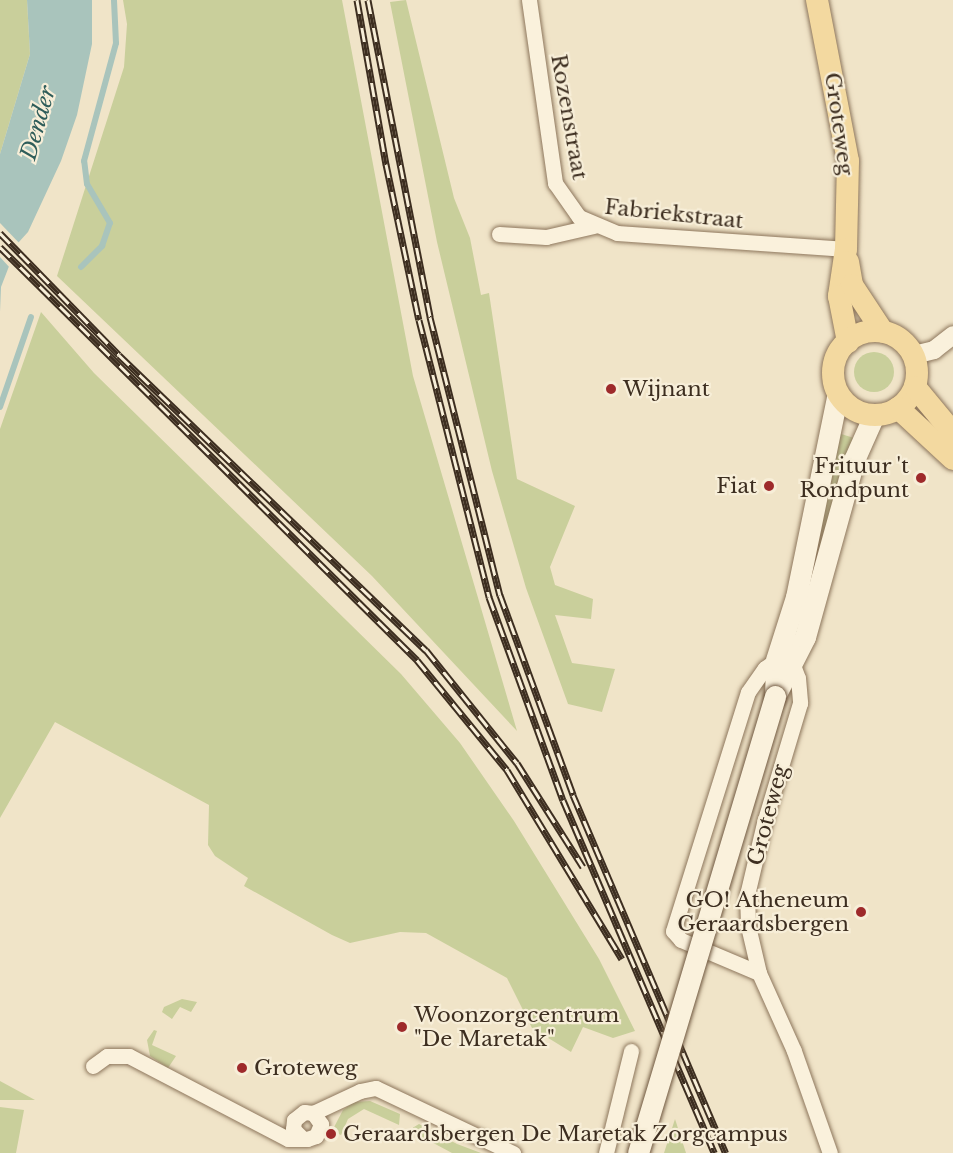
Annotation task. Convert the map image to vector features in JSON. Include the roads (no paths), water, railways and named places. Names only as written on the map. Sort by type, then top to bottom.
[{"type":"main road","name":"Groteweg","points":[[638,1153],[785,663],[796,597],[838,393],[834,364],[848,342],[839,296],[846,249],[848,161],[817,0]]},
{"type":"main road","name":"Groteweg","points":[[846,249],[852,285],[883,332],[906,343],[914,356]]},
{"type":"main road","points":[[848,342],[859,334],[883,332]]},
{"type":"main road","points":[[914,356],[915,387],[953,434]]},
{"type":"main road","points":[[838,393],[848,405],[874,415],[898,408],[915,387]]},
{"type":"main road","points":[[898,408],[953,459]]},
{"type":"main road","name":"Groteweg","points":[[785,663],[805,637],[854,460],[874,415]]},
{"type":"street","name":"Rozenstraat","points":[[529,0],[555,183],[579,217],[594,226]]},
{"type":"street","name":"Fabriekstraat","points":[[499,234],[546,237],[594,226],[616,233],[846,249]]},
{"type":"street","points":[[914,356],[934,350],[953,335]]},
{"type":"street","name":"Groteweg","points":[[785,663],[798,678],[800,703],[764,823],[747,895],[748,926],[759,973],[681,940],[673,931],[748,692],[765,668],[785,663]]},
{"type":"street","points":[[759,973],[794,1051],[830,1153]]},
{"type":"street","points":[[606,1153],[631,1052]]},
{"type":"street","points":[[93,1066],[107,1056],[129,1056],[288,1139],[316,1136],[317,1119],[332,1106],[360,1091],[376,1088],[513,1153]]},
{"type":"street","points":[[273,1132],[285,1131],[304,1112],[317,1119]]},
{"type":"street","points":[[294,1120],[293,1129],[303,1139]]},
{"type":"water","name":"Dender","points":[[27,0],[92,0],[92,44],[77,115],[61,161],[28,232],[18,243],[1,287],[0,312],[0,154],[30,54]]},
{"type":"waterway","points":[[81,267],[102,246],[110,223],[87,184],[84,161],[116,43],[114,0]]},
{"type":"waterway","points":[[0,407],[31,317]]},
{"type":"railway","points":[[357,0],[386,164],[419,320],[489,597],[563,800],[714,1153]]},
{"type":"railway","points":[[368,0],[430,317],[500,595],[573,795],[726,1153]]},
{"type":"railway","points":[[0,233],[119,355],[426,650],[517,763],[583,867]]},
{"type":"railway","points":[[0,247],[417,660],[507,770],[622,959]]},
{"type":"place","name":"Wijnant","points":[[611,389]]},
{"type":"place","name":"Frituur 't Rondpunt","points":[[921,478]]},
{"type":"place","name":"Fiat","points":[[769,486]]},
{"type":"place","name":"GO! Atheneum Geraardsbergen","points":[[861,912]]},
{"type":"place","name":"Woonzorgcentrum \"De Maretak\"","points":[[402,1027]]},
{"type":"place","name":"Groteweg","points":[[242,1068]]},
{"type":"place","name":"Geraardsbergen De Maretak Zorgcampus","points":[[331,1134]]}]
